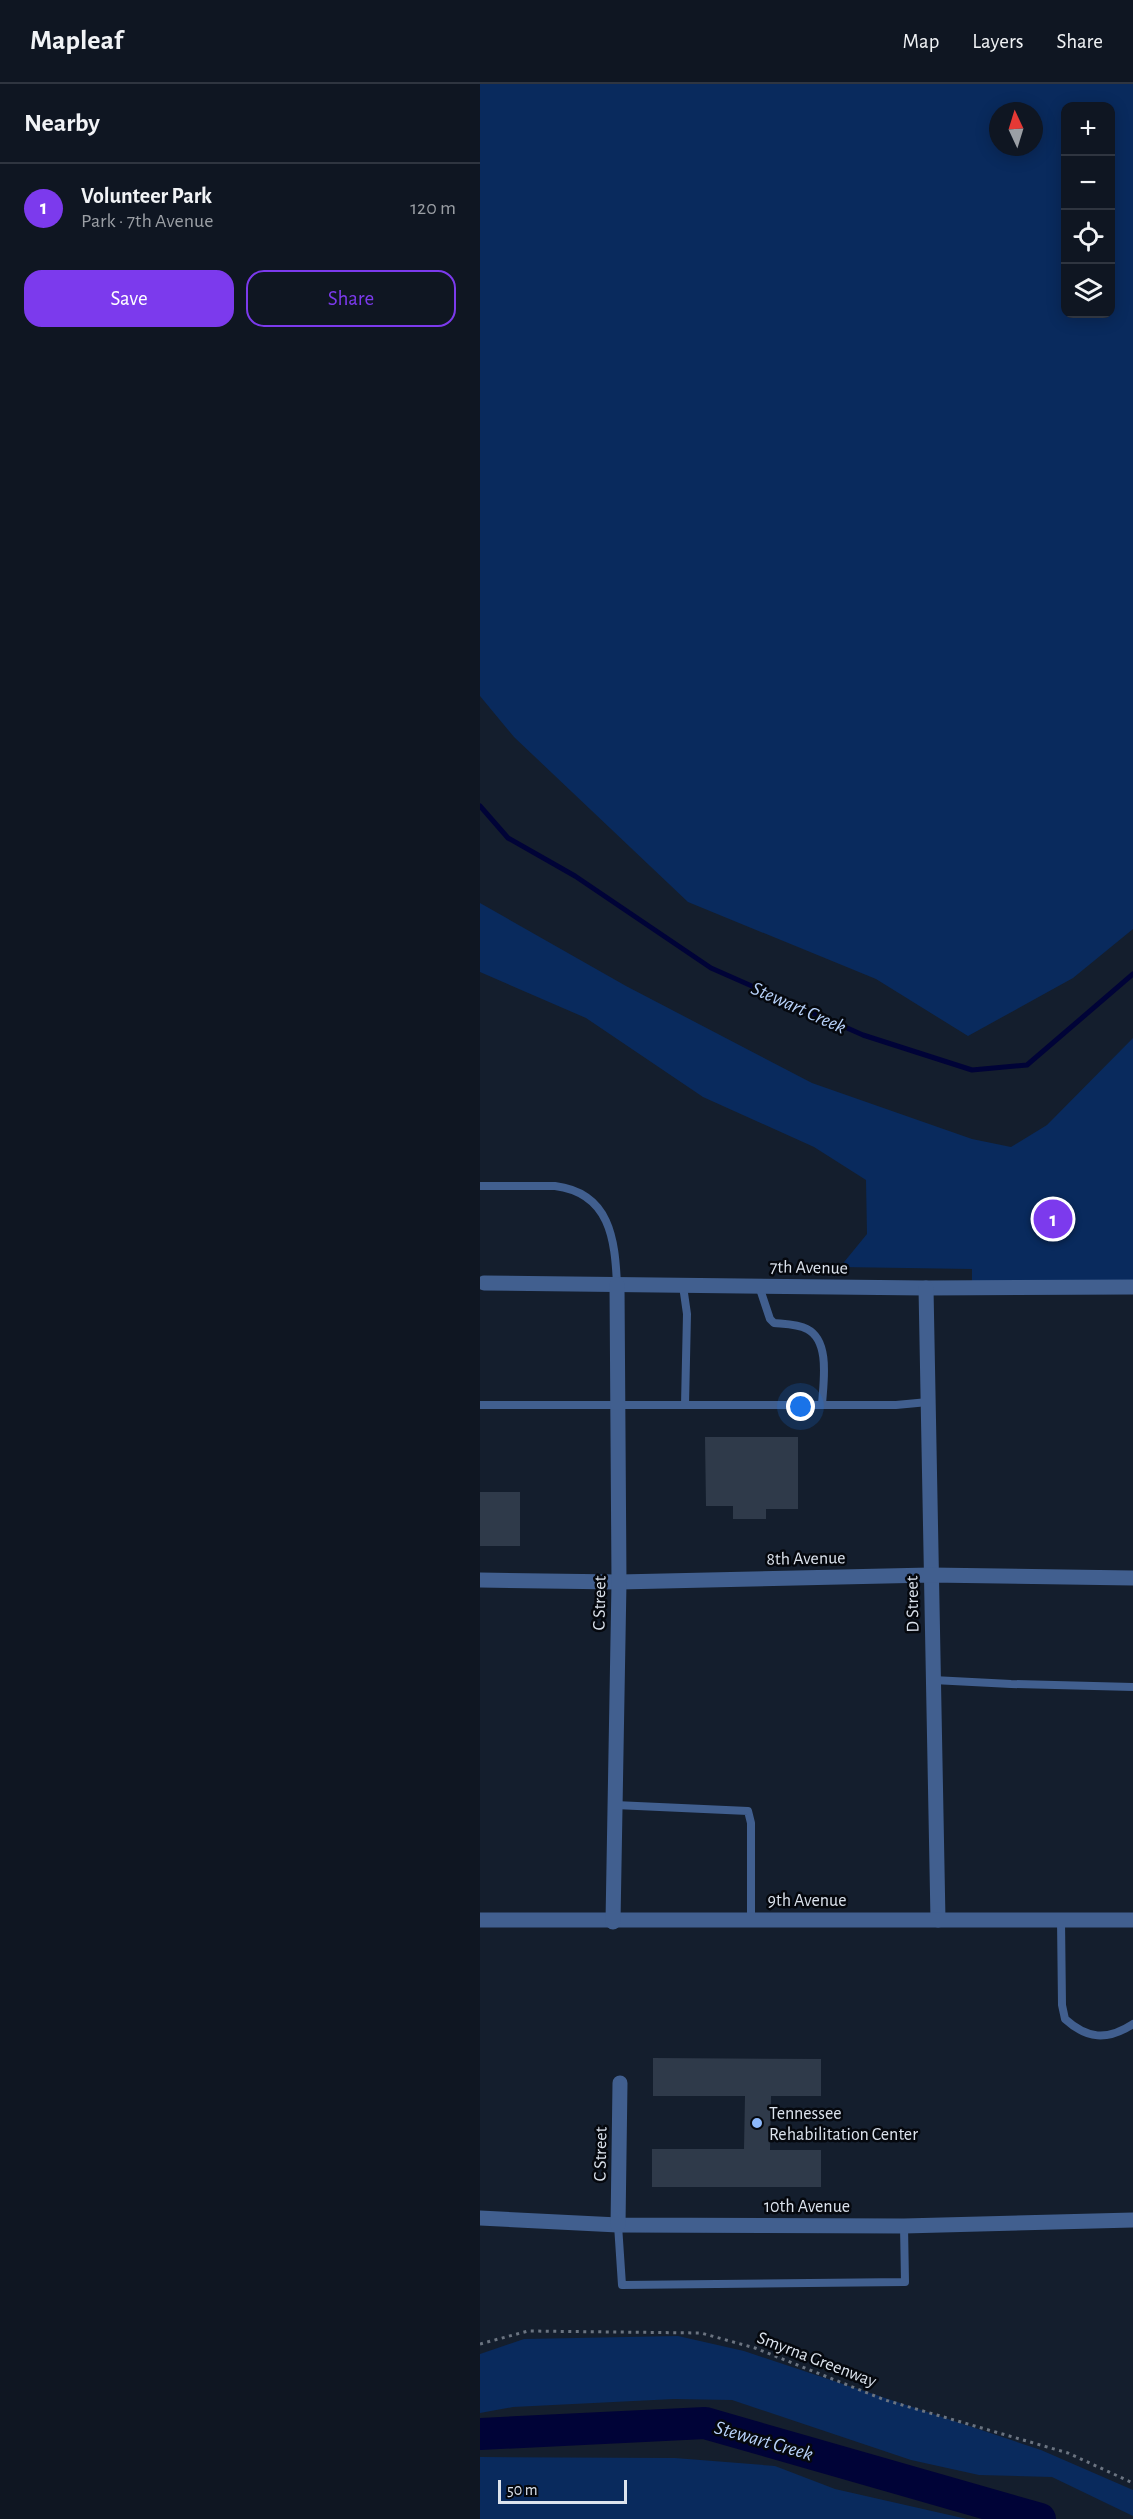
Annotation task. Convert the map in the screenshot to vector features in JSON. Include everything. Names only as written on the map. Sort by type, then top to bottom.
[{"type":"street","name":"7th Avenue","points":[[482,1283],[926,1288],[1133,1287]]},
{"type":"street","name":"C Street","points":[[613,1922],[620,1582],[617,1285]]},
{"type":"street","name":"D Street","points":[[926,1288],[938,1920]]},
{"type":"street","name":"8th Avenue","points":[[480,1580],[620,1582],[930,1575],[1133,1578]]},
{"type":"street","name":"9th Avenue","points":[[480,1920],[613,1922],[751,1919],[1133,1920]]},
{"type":"street","name":"C Street","points":[[618,2225],[620,2083]]},
{"type":"street","name":"10th Avenue","points":[[480,2218],[618,2225],[903,2226],[1133,2220]]},
{"type":"lane","points":[[480,1186],[555,1186],[578,1193],[601,1212],[610,1226],[615,1241],[617,1285]]},
{"type":"lane","points":[[683,1286],[687,1308],[685,1405]]},
{"type":"lane","points":[[759,1286],[770,1319],[774,1323],[808,1329],[815,1335],[823,1350],[822,1405]]},
{"type":"lane","points":[[480,1406],[896,1405],[928,1402]]},
{"type":"lane","points":[[933,1680],[1133,1687]]},
{"type":"lane","points":[[615,1805],[748,1811],[751,1823],[751,1919]]},
{"type":"lane","points":[[1061,1920],[1062,2005],[1065,2019],[1087,2035],[1106,2036],[1124,2030],[1133,2024]]},
{"type":"lane","points":[[618,2225],[622,2285],[905,2282],[903,2226]]},
{"type":"path","name":"Smyrna Greenway","points":[[480,2344],[528,2331],[701,2333],[755,2348],[885,2400],[1068,2453],[1133,2483]]},
{"type":"shaded area","points":[[480,84],[1133,84],[1133,929],[1073,978],[968,1036],[876,979],[688,902],[514,737],[480,696]]},
{"type":"shaded area","points":[[480,903],[626,986],[812,1083],[972,1139],[1011,1147],[1047,1125],[1133,1038],[1133,1292],[972,1293],[972,1269],[840,1267],[867,1234],[866,1180],[814,1147],[703,1097],[586,1018],[480,972]]},
{"type":"shaded area","points":[[678,2336],[744,2351],[1041,2450],[1133,2490],[1133,2516],[1052,2477],[979,2475],[911,2460],[732,2400],[674,2399],[513,2407],[480,2413],[480,2354],[524,2339]]},
{"type":"shaded area","points":[[480,2457],[675,2458],[775,2466],[835,2489],[967,2519],[480,2519]]},
{"type":"building","points":[[705,1437],[798,1437],[798,1509],[766,1509],[766,1519],[733,1519],[733,1506],[706,1506]]},
{"type":"building","points":[[480,1492],[520,1492],[520,1546],[480,1546]]},
{"type":"building","name":"Tennessee Rehabilitation Center","points":[[653,2058],[821,2059],[821,2096],[771,2096],[770,2150],[821,2150],[821,2187],[652,2187],[652,2149],[744,2149],[745,2096],[653,2096]]},
{"type":"waterway","name":"Stewart Creek","points":[[480,806],[508,838],[575,876],[711,968],[863,1035],[972,1070],[1027,1065],[1133,974]]},
{"type":"waterway","name":"Stewart Creek","points":[[480,2434],[705,2423],[1040,2519]]},
{"type":"place","name":"Volunteer Park","points":[[1053,1219]]},
{"type":"place","name":"Tennessee Rehabilitation Center","points":[[757,2123]]}]
